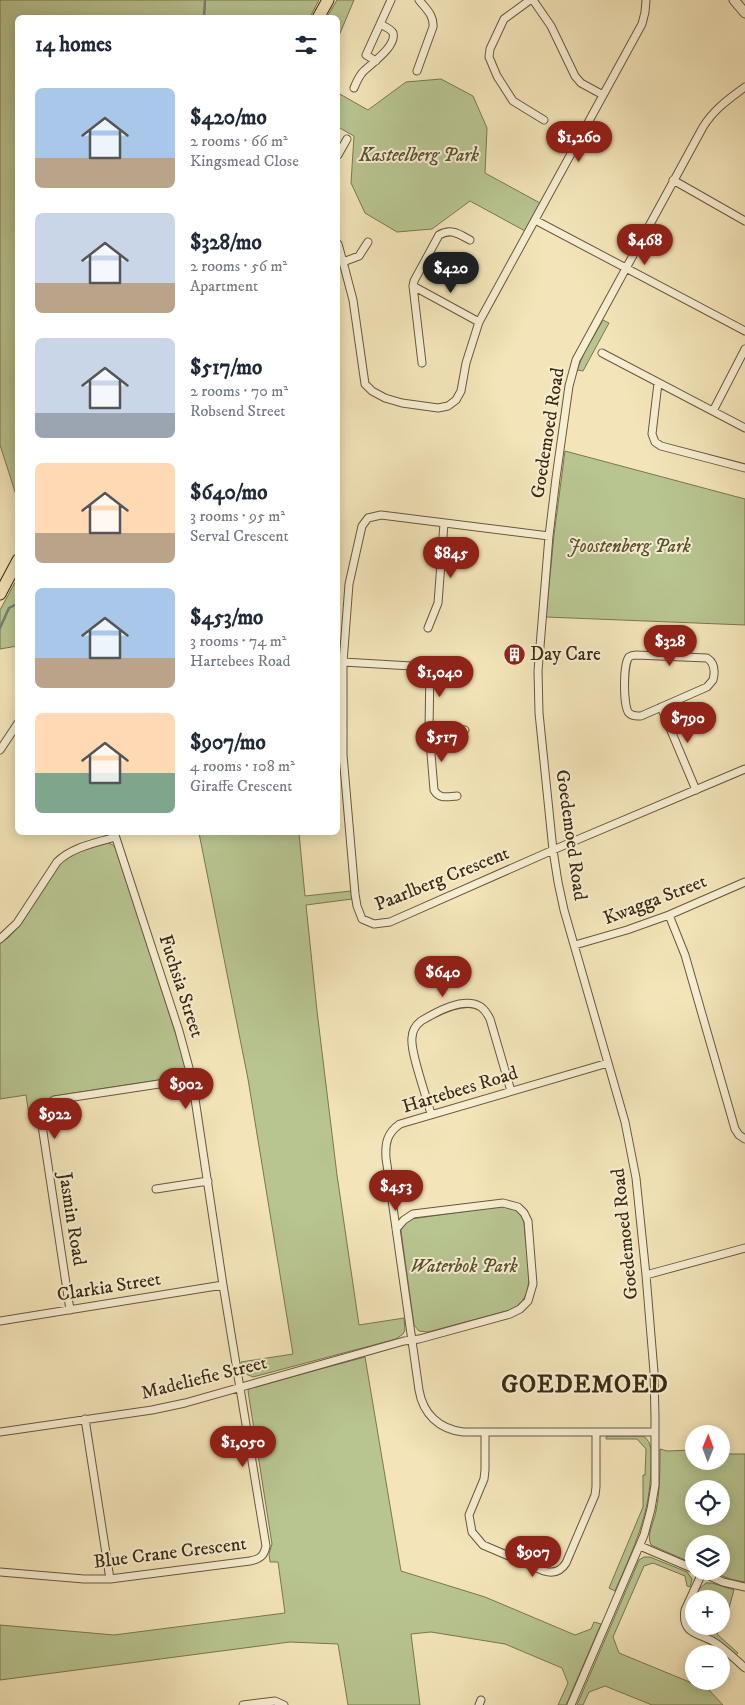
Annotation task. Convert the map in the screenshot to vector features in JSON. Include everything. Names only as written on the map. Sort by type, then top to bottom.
[{"type":"main road","points":[[320,15],[328,0]]},
{"type":"main road","points":[[0,594],[15,566]]},
{"type":"street","points":[[376,60],[366,55],[391,0]]},
{"type":"street","points":[[417,71],[434,27],[431,14],[419,0]]},
{"type":"street","points":[[544,120],[513,100],[497,76],[489,57],[490,49],[504,19],[531,0],[551,26],[575,76],[582,83],[603,94]]},
{"type":"street","points":[[340,251],[353,300],[364,381],[368,387],[385,398],[402,403],[438,408],[452,404],[461,391],[468,356],[479,322],[642,24],[646,0]]},
{"type":"street","points":[[734,0],[745,13]]},
{"type":"street","points":[[740,0],[745,7]]},
{"type":"street","points":[[354,88],[359,77],[385,52],[393,34],[392,31],[380,24]]},
{"type":"street","name":"Goedemoed Road","points":[[571,1705],[640,1546],[648,1520],[653,1496],[655,1469],[654,1372],[634,1160],[625,1122],[564,910],[553,850],[538,685],[549,536],[571,376],[580,352],[673,180],[711,115],[745,87]]},
{"type":"street","points":[[340,151],[346,138]]},
{"type":"street","points":[[673,180],[745,221]]},
{"type":"street","points":[[535,220],[745,330]]},
{"type":"street","points":[[422,362],[413,286],[416,277],[439,235],[453,232],[470,240]]},
{"type":"street","points":[[343,262],[360,255],[368,242]]},
{"type":"street","points":[[413,286],[479,322]]},
{"type":"street","points":[[713,411],[745,349]]},
{"type":"street","points":[[602,353],[745,428]]},
{"type":"street","points":[[658,382],[652,434],[655,442],[661,446],[745,468]]},
{"type":"street","name":"Paarlberg Crescent","points":[[549,536],[376,515],[368,518],[361,528],[349,584],[343,662],[343,746],[345,790],[356,906],[362,918],[374,924],[390,922],[553,850],[745,769]]},
{"type":"street","points":[[428,628],[438,604],[444,523]]},
{"type":"street","points":[[630,656],[705,657],[711,660],[714,677],[710,686],[661,707],[638,716],[632,715],[628,711],[624,686],[627,662],[630,656]]},
{"type":"street","points":[[343,662],[463,670]]},
{"type":"street","points":[[430,667],[429,729],[434,790],[440,796],[456,796]]},
{"type":"street","points":[[661,707],[696,790]]},
{"type":"street","points":[[0,750],[15,728]]},
{"type":"street","points":[[429,729],[465,730]]},
{"type":"street","points":[[0,939],[17,923],[57,862],[71,851],[115,835]]},
{"type":"street","name":"Fuchsia Street","points":[[115,835],[179,1031],[192,1079],[241,1387]]},
{"type":"street","name":"Kwagga Street","points":[[575,946],[669,915],[745,882]]},
{"type":"street","points":[[669,915],[687,963],[736,1129],[745,1139]]},
{"type":"street","points":[[431,1114],[412,1050],[412,1037],[416,1025],[421,1021],[458,1004],[472,1003],[483,1008],[487,1013],[510,1091]]},
{"type":"street","name":"Hartebees Road","points":[[608,1063],[400,1124],[392,1131],[386,1142],[386,1158],[420,1396],[430,1416],[442,1426],[455,1431],[655,1432]]},
{"type":"street","name":"Jasmin Road","points":[[70,1310],[40,1119],[42,1109],[54,1100],[192,1079]]},
{"type":"street","points":[[156,1189],[208,1181]]},
{"type":"street","name":"Madeliefie Street","points":[[0,1432],[152,1410],[185,1402],[515,1312],[528,1301],[533,1284],[528,1221],[518,1207],[503,1203],[412,1214],[396,1229]]},
{"type":"street","points":[[646,1275],[745,1248]]},
{"type":"street","name":"Clarkia Street","points":[[0,1321],[224,1285]]},
{"type":"street","name":"Blue Crane Crescent","points":[[0,1572],[84,1579],[110,1579],[250,1561],[261,1557],[266,1546],[265,1533],[241,1387]]},
{"type":"street","points":[[85,1419],[110,1579]]},
{"type":"street","points":[[485,1432],[484,1478],[469,1515],[472,1532],[483,1545],[544,1571],[553,1572],[561,1569],[566,1563],[595,1495],[596,1432]]},
{"type":"street","points":[[640,1546],[685,1565]]},
{"type":"street","points":[[697,1580],[684,1615],[688,1628],[714,1642],[745,1668]]},
{"type":"street","points":[[718,1580],[745,1587]]},
{"type":"street","points":[[243,1705],[275,1701],[284,1705]]},
{"type":"green space","points":[[0,0],[319,0],[311,15],[15,15],[15,492],[0,445]]},
{"type":"green space","points":[[337,0],[354,0],[340,33],[340,15],[328,15]]},
{"type":"green space","name":"Kasteelberg Park","points":[[441,79],[473,96],[487,128],[485,173],[540,203],[525,231],[470,201],[432,229],[397,232],[365,213],[351,183],[354,136],[340,128],[340,94],[368,110],[406,82]]},
{"type":"green space","points":[[603,320],[609,323],[583,371],[577,370],[584,353]]},
{"type":"green space","name":"Joostenberg Park","points":[[565,451],[745,499],[745,625],[546,617]]},
{"type":"green space","points":[[15,583],[15,646],[0,649],[0,610]]},
{"type":"green space","points":[[199,835],[299,835],[305,896],[351,891],[352,899],[306,905],[337,1175],[359,1325],[404,1318],[405,1330],[396,1339],[253,1377],[246,1374],[241,1362],[293,1354],[248,1079]]},
{"type":"green space","points":[[109,843],[117,850],[186,1066],[185,1071],[178,1077],[54,1096],[41,1104],[36,1114],[29,1115],[26,1095],[0,1099],[0,943],[8,938],[20,925],[61,862],[73,854]]},
{"type":"green space","name":"Waterbok Park","points":[[504,1206],[517,1212],[524,1223],[529,1282],[526,1295],[522,1301],[510,1310],[428,1332],[419,1331],[414,1325],[401,1231],[403,1224],[411,1219]]},
{"type":"green space","points":[[365,1357],[401,1571],[485,1597],[575,1635],[591,1629],[594,1622],[601,1624],[566,1705],[558,1705],[568,1683],[562,1668],[505,1644],[431,1632],[411,1634],[420,1705],[348,1705],[338,1644],[290,1642],[0,1680],[0,1625],[114,1635],[285,1613],[278,1562],[270,1562],[269,1554],[272,1544],[248,1391],[250,1388]]},
{"type":"green space","points":[[609,1436],[643,1436],[650,1445],[651,1452],[650,1482],[645,1514],[635,1544],[615,1591],[609,1588],[643,1507],[643,1475],[645,1475],[646,1449],[637,1439],[606,1439]]},
{"type":"green space","points":[[660,1449],[667,1451],[685,1450],[685,1470],[730,1470],[730,1454],[745,1454],[745,1582],[730,1579],[730,1535],[685,1535],[685,1560],[651,1545],[649,1537],[655,1515],[660,1480]]},
{"type":"green space","points":[[644,1557],[650,1557],[685,1571],[685,1576],[653,1563],[644,1566],[613,1637],[619,1653],[685,1680],[685,1690],[709,1690],[723,1705],[652,1705],[605,1686],[589,1692],[583,1705],[577,1705],[639,1560]]},
{"type":"green space","points":[[686,1580],[692,1580],[690,1587],[687,1586]]},
{"type":"green space","points":[[706,1583],[712,1583],[734,1590],[730,1604],[730,1590],[699,1589]]},
{"type":"green space","points":[[708,1635],[718,1635],[729,1645],[723,1645]]},
{"type":"green space","points":[[730,1646],[738,1653],[736,1655],[730,1650]]},
{"type":"waterway","points":[[204,15],[205,0]]},
{"type":"waterway","points":[[0,628],[9,608],[15,605]]},
{"type":"place","name":"Day Care","points":[[514,654]]},
{"type":"district","name":"GOEDEMOED","points":[[585,1385]]}]
